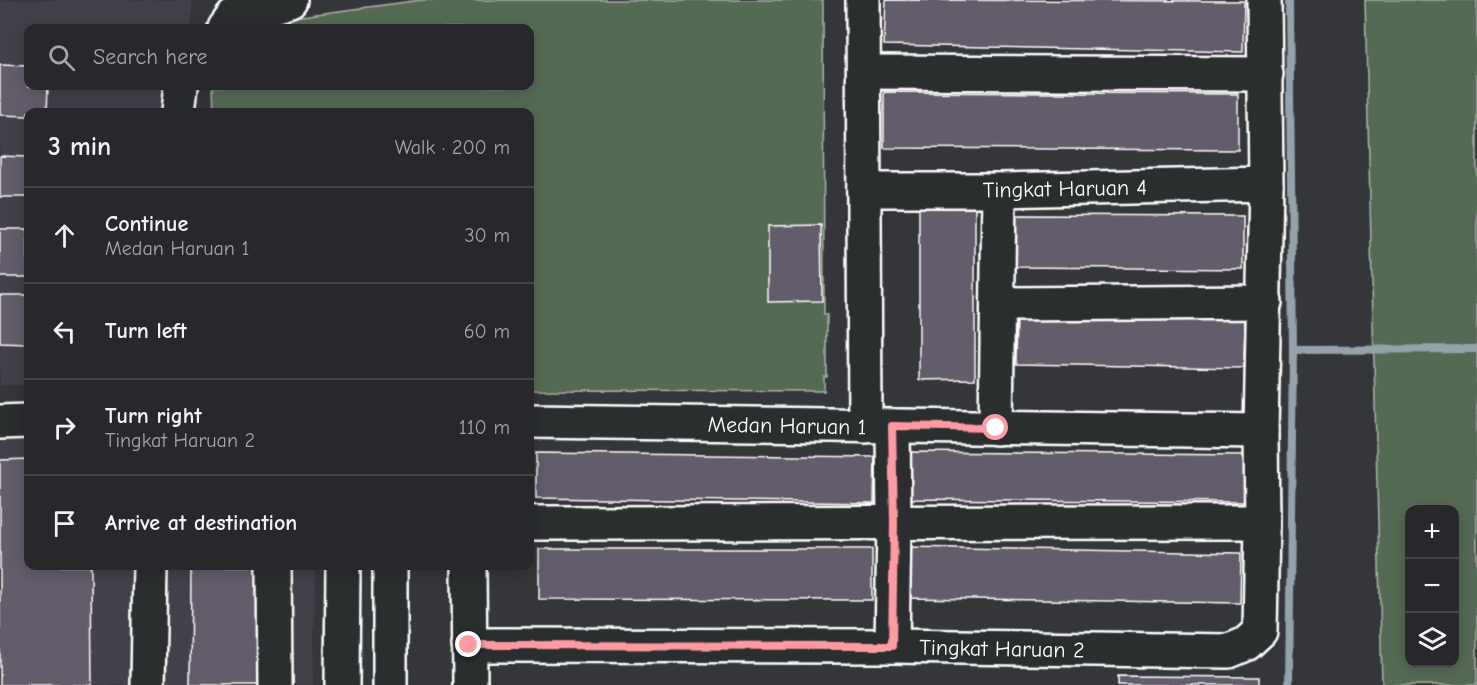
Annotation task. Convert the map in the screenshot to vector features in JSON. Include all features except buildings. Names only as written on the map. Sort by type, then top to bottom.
[{"type":"street","points":[[228,24],[233,17],[290,0]]},
{"type":"street","points":[[863,0],[864,190],[878,426],[894,522],[892,646]]},
{"type":"street","points":[[534,523],[1262,522],[1261,431],[1266,184],[1264,0]]},
{"type":"street","points":[[864,72],[1266,74]]},
{"type":"street","points":[[178,108],[181,90]]},
{"type":"street","name":"Tingkat Haruan 4","points":[[864,190],[999,190],[1266,184]]},
{"type":"street","points":[[996,428],[999,190]]},
{"type":"street","points":[[998,304],[1265,302]]},
{"type":"street","points":[[0,422],[24,421]]},
{"type":"street","name":"Medan Haruan 1","points":[[534,421],[1261,431]]},
{"type":"street","name":"Tingkat Haruan 2","points":[[469,645],[892,646],[1229,651],[1246,644],[1260,631],[1262,522]]},
{"type":"street","points":[[148,685],[150,570]]},
{"type":"street","points":[[274,570],[275,685]]},
{"type":"street","points":[[342,685],[343,570]]},
{"type":"street","points":[[390,570],[390,685]]},
{"type":"street","points":[[469,570],[470,685]]},
{"type":"shaded area","points":[[0,0],[192,0],[192,24],[24,24],[24,90],[191,90],[191,108],[24,108],[24,385],[0,385]]},
{"type":"shaded area","points":[[0,439],[24,439],[24,570],[316,570],[313,685],[0,685]]},
{"type":"green space","points":[[421,0],[823,0],[824,315],[827,315],[827,377],[824,377],[824,391],[534,390],[534,108],[214,108],[213,90],[534,90],[534,24],[255,24]]},
{"type":"green space","points":[[1365,0],[1477,0],[1477,685],[1382,685]]},
{"type":"waterway","points":[[1289,0],[1293,350],[1289,685]]},
{"type":"waterway","points":[[1293,350],[1477,349]]},
{"type":"route","points":[[469,645],[892,646],[894,522],[892,426],[996,428]]}]
